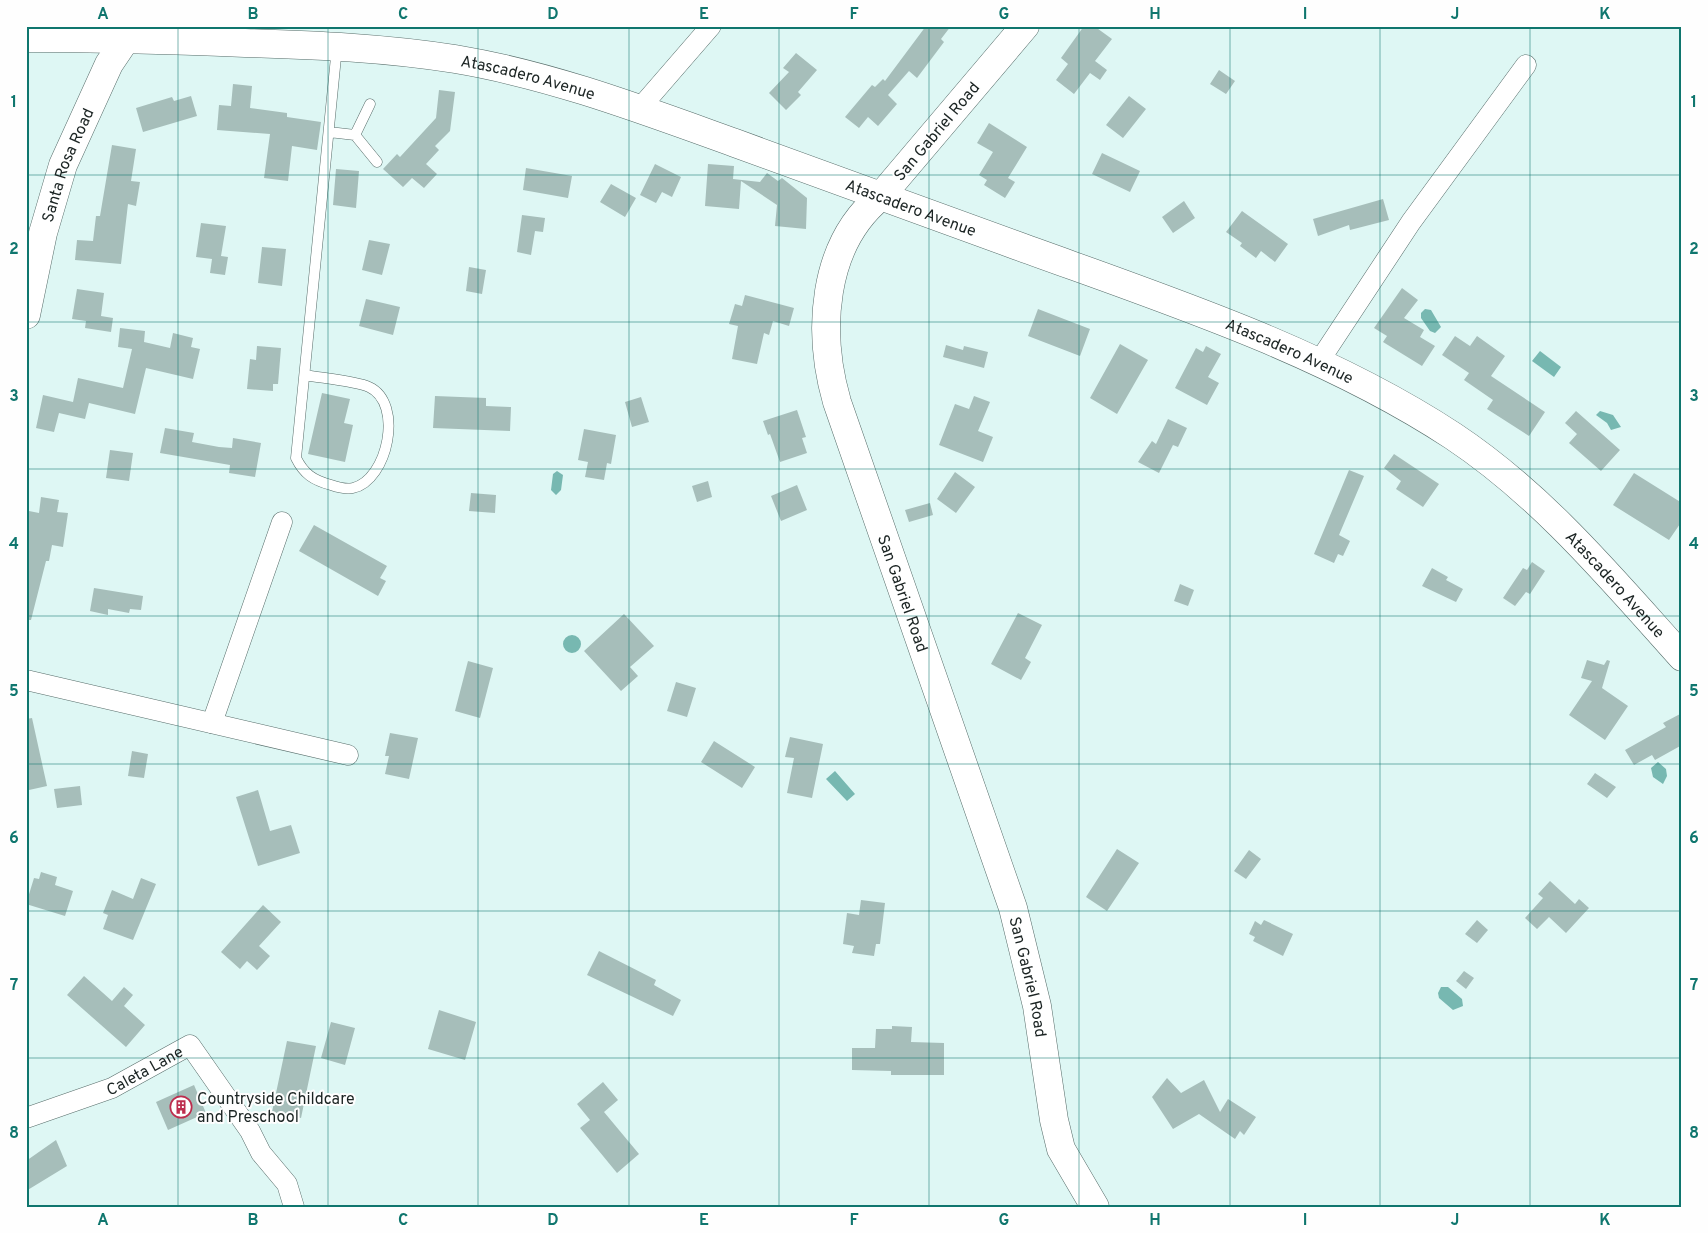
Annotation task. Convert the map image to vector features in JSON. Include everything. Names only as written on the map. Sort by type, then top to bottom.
[{"type":"main road","name":"San Gabriel Road","points":[[1025,26],[881,196],[864,209],[846,237],[833,272],[825,328],[832,384],[1014,908],[1038,1006],[1052,1110],[1061,1149],[1095,1207]]},
{"type":"main road","name":"Atascadero Avenue","points":[[26,38],[130,32],[365,48],[458,60],[550,80],[640,108],[1240,329],[1318,363],[1401,404],[1454,437],[1505,474],[1552,516],[1587,552],[1682,657]]},
{"type":"main road","name":"Santa Rosa Road","points":[[26,316],[43,233],[63,164],[110,64],[130,32]]},
{"type":"street","points":[[640,108],[711,26]]},
{"type":"street","points":[[1318,363],[1412,222],[1526,65]]},
{"type":"street","points":[[212,723],[282,522]]},
{"type":"street","points":[[26,680],[348,755]]},
{"type":"street","name":"Caleta Lane","points":[[26,1118],[112,1088],[190,1045],[250,1131],[261,1153],[287,1184],[294,1207]]},
{"type":"lane","points":[[305,375],[369,387],[380,395],[386,407],[389,422],[388,437],[381,460],[366,482],[353,488],[341,488],[314,479],[303,471],[296,458],[338,47]]},
{"type":"lane","points":[[355,135],[370,104]]},
{"type":"lane","points":[[329,132],[355,135],[377,162]]},
{"type":"water","points":[[1425,309],[1431,310],[1441,327],[1435,333],[1430,331],[1421,318],[1421,313]]},
{"type":"water","points":[[1540,351],[1561,367],[1554,377],[1532,361]]},
{"type":"water","points":[[1600,411],[1613,415],[1621,427],[1611,430],[1607,423],[1596,415]]},
{"type":"water","points":[[557,471],[563,475],[561,490],[556,495],[551,490],[553,474]]},
{"type":"water","points":[[572,635],[578,638],[581,644],[578,650],[572,653],[566,650],[563,644],[566,638]]},
{"type":"water","points":[[1658,762],[1666,769],[1667,776],[1663,784],[1653,777],[1651,768]]},
{"type":"water","points":[[835,771],[855,794],[847,801],[826,779]]},
{"type":"water","points":[[1441,987],[1448,987],[1462,999],[1463,1006],[1453,1010],[1439,998],[1438,993]]},
{"type":"building","points":[[926,26],[951,26],[941,39],[944,42],[917,78],[909,71],[888,95],[897,104],[878,126],[868,117],[859,128],[845,117],[872,85],[875,87],[883,79],[885,81]]},
{"type":"building","points":[[1084,26],[1094,26],[1112,39],[1095,61],[1107,70],[1100,80],[1090,73],[1074,94],[1056,80],[1068,64],[1061,58]]},
{"type":"building","points":[[796,53],[817,70],[798,92],[801,95],[786,110],[769,93],[789,72],[783,68]]},
{"type":"building","points":[[1219,70],[1235,81],[1226,94],[1210,84]]},
{"type":"building","points":[[233,84],[252,86],[250,108],[287,113],[287,117],[321,122],[317,150],[292,146],[288,181],[264,178],[270,134],[217,130],[219,105],[231,106]]},
{"type":"building","points":[[439,90],[455,92],[450,131],[435,146],[439,150],[426,164],[437,174],[424,188],[412,178],[403,187],[383,169],[397,154],[400,157],[436,118]]},
{"type":"building","points":[[191,96],[197,116],[143,132],[136,108],[172,97],[174,101]]},
{"type":"building","points":[[1129,96],[1146,109],[1123,138],[1106,125]]},
{"type":"building","points":[[989,123],[1027,147],[1008,178],[1015,182],[1005,198],[984,185],[987,180],[979,175],[993,152],[977,143]]},
{"type":"building","points":[[112,145],[136,149],[131,181],[140,182],[136,206],[128,204],[121,264],[75,260],[77,240],[93,241],[96,216],[100,216]]},
{"type":"building","points":[[1102,153],[1140,171],[1130,192],[1092,174]]},
{"type":"building","points":[[655,164],[681,177],[672,197],[662,192],[656,203],[640,195]]},
{"type":"building","points":[[708,164],[734,166],[733,179],[760,182],[767,173],[778,181],[782,178],[807,198],[806,229],[775,226],[777,205],[741,181],[739,209],[705,206]]},
{"type":"building","points":[[526,168],[572,176],[568,198],[523,190]]},
{"type":"building","points":[[336,169],[359,171],[356,208],[333,205]]},
{"type":"building","points":[[611,184],[636,198],[625,217],[600,202]]},
{"type":"building","points":[[1383,199],[1389,220],[1350,230],[1349,225],[1318,236],[1313,219]]},
{"type":"building","points":[[1184,201],[1195,218],[1173,233],[1162,217]]},
{"type":"building","points":[[1242,211],[1288,244],[1275,262],[1261,251],[1256,258],[1240,246],[1242,243],[1226,232]]},
{"type":"building","points":[[522,215],[545,218],[543,232],[535,231],[531,255],[517,252]]},
{"type":"building","points":[[201,223],[226,226],[221,256],[228,257],[225,275],[210,273],[212,259],[196,257]]},
{"type":"building","points":[[369,240],[390,244],[382,275],[362,270]]},
{"type":"building","points":[[262,247],[286,249],[282,286],[258,283]]},
{"type":"building","points":[[469,267],[486,270],[482,294],[466,291]]},
{"type":"building","points":[[1402,288],[1418,300],[1404,318],[1424,330],[1420,337],[1435,346],[1422,366],[1383,342],[1387,336],[1374,328]]},
{"type":"building","points":[[77,289],[104,293],[101,316],[113,318],[111,332],[85,328],[86,321],[72,319]]},
{"type":"building","points":[[745,295],[794,308],[789,326],[773,321],[769,335],[764,333],[757,364],[732,359],[738,326],[729,324],[735,304],[742,306]]},
{"type":"building","points":[[366,299],[400,307],[393,335],[359,326]]},
{"type":"building","points":[[1038,309],[1090,329],[1080,356],[1028,336]]},
{"type":"building","points":[[120,328],[145,331],[144,342],[170,348],[173,333],[193,338],[191,347],[200,349],[193,379],[146,368],[135,414],[89,403],[85,419],[59,413],[54,432],[36,428],[43,395],[73,402],[78,378],[123,388],[132,349],[118,347]]},
{"type":"building","points":[[1455,336],[1470,346],[1477,336],[1505,356],[1491,376],[1545,412],[1529,436],[1487,409],[1493,400],[1464,380],[1469,373],[1442,355]]},
{"type":"building","points":[[1120,344],[1148,360],[1117,414],[1090,398]]},
{"type":"building","points":[[946,345],[963,350],[964,346],[988,352],[984,368],[943,357]]},
{"type":"building","points":[[257,346],[281,348],[278,384],[273,384],[273,391],[247,389],[250,359],[256,360]]},
{"type":"building","points":[[1206,346],[1221,354],[1208,377],[1219,383],[1207,405],[1175,388],[1196,348],[1203,352]]},
{"type":"building","points":[[322,393],[350,399],[344,423],[353,425],[345,462],[308,454]]},
{"type":"building","points":[[435,396],[486,398],[486,406],[511,407],[510,431],[433,428]]},
{"type":"building","points":[[974,396],[990,402],[978,431],[993,437],[983,462],[939,445],[955,404],[969,409]]},
{"type":"building","points":[[641,397],[649,422],[632,427],[625,402]]},
{"type":"building","points":[[797,410],[806,437],[802,438],[807,453],[780,462],[763,421]]},
{"type":"building","points":[[1576,411],[1620,450],[1601,471],[1569,443],[1577,434],[1565,423]]},
{"type":"building","points":[[1168,419],[1187,428],[1178,447],[1173,445],[1159,473],[1138,462],[1152,441],[1156,444]]},
{"type":"building","points":[[165,428],[194,433],[192,442],[219,447],[232,448],[233,438],[261,443],[255,477],[229,473],[230,465],[160,453]]},
{"type":"building","points":[[584,429],[616,435],[611,464],[607,463],[604,480],[585,477],[588,462],[578,460]]},
{"type":"building","points":[[110,450],[133,453],[129,481],[106,478]]},
{"type":"building","points":[[1394,454],[1439,484],[1423,507],[1396,489],[1401,481],[1384,468]]},
{"type":"building","points":[[1349,470],[1364,476],[1339,535],[1350,541],[1343,556],[1338,554],[1334,563],[1314,554]]},
{"type":"building","points":[[955,472],[975,487],[956,513],[937,499]]},
{"type":"building","points":[[1634,473],[1682,503],[1682,521],[1669,540],[1613,505]]},
{"type":"building","points":[[708,481],[712,497],[697,502],[692,486]]},
{"type":"building","points":[[797,485],[807,510],[781,521],[771,496]]},
{"type":"building","points":[[471,493],[496,495],[495,513],[469,511]]},
{"type":"building","points":[[41,497],[59,500],[57,512],[68,513],[63,547],[52,545],[31,620],[26,620],[26,527],[29,511],[39,513]]},
{"type":"building","points":[[930,503],[933,515],[909,522],[905,510]]},
{"type":"building","points":[[314,525],[387,566],[380,578],[386,581],[378,596],[299,551]]},
{"type":"building","points":[[1532,562],[1545,571],[1530,594],[1526,592],[1515,606],[1503,598],[1523,568],[1527,570]]},
{"type":"building","points":[[1432,568],[1448,577],[1446,580],[1463,589],[1456,602],[1422,586]]},
{"type":"building","points":[[1180,584],[1194,590],[1188,606],[1174,601]]},
{"type":"building","points":[[94,588],[143,596],[141,610],[130,609],[129,613],[108,609],[108,615],[90,611]]},
{"type":"building","points":[[1018,613],[1042,625],[1025,658],[1031,662],[1021,680],[991,664]]},
{"type":"building","points":[[624,614],[654,646],[630,667],[638,676],[621,691],[584,651]]},
{"type":"building","points":[[1587,660],[1604,665],[1607,660],[1610,661],[1602,688],[1628,706],[1605,740],[1569,715],[1592,681],[1581,678]]},
{"type":"building","points":[[468,661],[493,668],[480,718],[455,711]]},
{"type":"building","points":[[676,682],[696,688],[687,717],[667,711]]},
{"type":"building","points":[[1682,713],[1682,745],[1655,760],[1652,755],[1634,765],[1625,750],[1666,727],[1663,723]]},
{"type":"building","points":[[32,718],[47,786],[29,790],[26,779],[26,719]]},
{"type":"building","points":[[390,733],[418,738],[409,779],[385,774],[389,756],[385,756]]},
{"type":"building","points":[[790,737],[823,744],[812,798],[787,793],[794,758],[785,757]]},
{"type":"building","points":[[714,741],[755,767],[742,788],[701,762]]},
{"type":"building","points":[[132,751],[148,754],[144,778],[128,776]]},
{"type":"building","points":[[1595,773],[1616,787],[1607,798],[1587,784]]},
{"type":"building","points":[[80,786],[82,805],[57,808],[54,789]]},
{"type":"building","points":[[258,790],[270,831],[291,825],[300,853],[258,866],[236,797]]},
{"type":"building","points":[[1117,849],[1139,863],[1107,911],[1086,897]]},
{"type":"building","points":[[1249,850],[1261,859],[1246,879],[1234,871]]},
{"type":"building","points":[[41,872],[57,877],[55,885],[73,891],[65,916],[26,904],[34,878],[39,879]]},
{"type":"building","points":[[141,878],[156,884],[133,940],[103,929],[108,915],[103,913],[112,890],[133,899]]},
{"type":"building","points":[[1550,881],[1575,904],[1579,899],[1589,908],[1566,933],[1549,917],[1537,929],[1525,918],[1543,898],[1538,894]]},
{"type":"building","points":[[861,900],[885,903],[880,944],[876,944],[874,956],[852,953],[854,946],[843,944],[847,913],[859,915]]},
{"type":"building","points":[[263,905],[281,922],[259,946],[270,956],[257,970],[247,961],[240,969],[221,952]]},
{"type":"building","points":[[1264,920],[1293,934],[1283,956],[1253,941],[1255,937],[1249,934],[1255,921],[1261,925]]},
{"type":"building","points":[[1477,920],[1488,930],[1477,943],[1465,934]]},
{"type":"building","points":[[599,951],[656,980],[654,985],[681,1000],[673,1016],[587,975]]},
{"type":"building","points":[[1464,971],[1474,978],[1466,989],[1456,981]]},
{"type":"building","points":[[84,976],[112,1001],[124,987],[133,995],[124,1006],[145,1025],[126,1047],[67,995]]},
{"type":"building","points":[[439,1010],[476,1022],[465,1060],[428,1049]]},
{"type":"building","points":[[331,1022],[355,1028],[345,1065],[321,1058]]},
{"type":"building","points":[[892,1026],[912,1027],[911,1042],[944,1043],[944,1075],[891,1075],[891,1071],[852,1070],[852,1048],[875,1048],[876,1029],[892,1029]]},
{"type":"building","points":[[287,1041],[316,1046],[301,1118],[272,1112]]},
{"type":"building","points":[[1167,1078],[1181,1093],[1204,1080],[1220,1112],[1228,1099],[1256,1117],[1244,1135],[1240,1131],[1235,1139],[1199,1114],[1173,1129],[1152,1097]]},
{"type":"building","points":[[603,1082],[618,1100],[604,1112],[639,1154],[617,1173],[580,1128],[590,1120],[577,1104]]},
{"type":"building","name":"Countryside Childcare and Preschool","points":[[194,1085],[206,1113],[168,1130],[156,1102]]},
{"type":"building","points":[[56,1140],[67,1166],[26,1191],[26,1161]]},
{"type":"place","name":"Countryside Childcare and Preschool","points":[[181,1107]]}]
